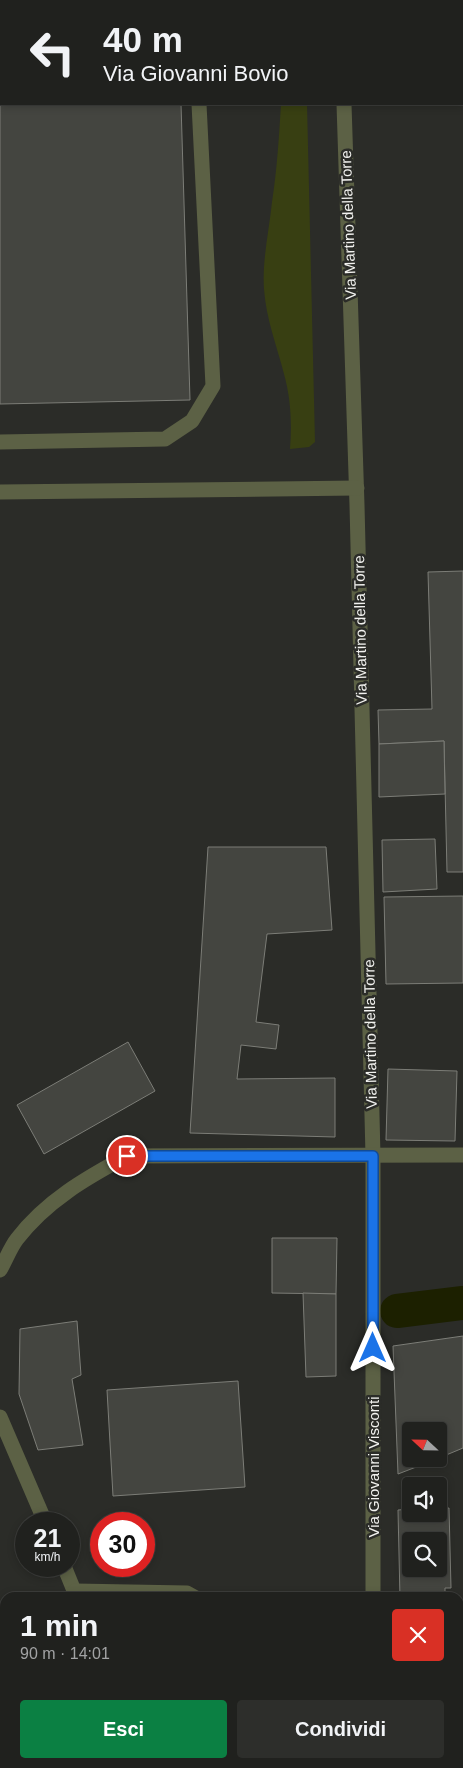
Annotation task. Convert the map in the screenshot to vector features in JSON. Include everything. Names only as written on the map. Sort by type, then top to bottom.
[{"type":"street","points":[[0,442],[166,439],[192,421],[212,386],[199,105]]},
{"type":"street","name":"Via Martino della Torre","points":[[344,105],[373,1156]]},
{"type":"street","points":[[0,492],[356,488]]},
{"type":"street","points":[[0,1270],[17,1240],[47,1206],[83,1180],[127,1156],[463,1155]]},
{"type":"street","name":"Via Giovanni Visconti","points":[[373,1156],[373,1592]]},
{"type":"street","points":[[0,1418],[41,1512]]},
{"type":"street","points":[[69,1577],[75,1592]]},
{"type":"green space","points":[[281,105],[307,105],[315,442],[309,447],[290,449],[290,402],[267,311],[264,289],[265,257],[277,166]]},
{"type":"building","points":[[0,105],[181,105],[190,400],[0,404]]},
{"type":"building","points":[[463,571],[463,872],[447,872],[444,741],[379,744],[378,710],[432,709],[428,572]]},
{"type":"building","points":[[444,741],[445,794],[379,797],[379,744]]},
{"type":"building","points":[[435,839],[437,889],[383,892],[382,840]]},
{"type":"building","points":[[208,847],[326,847],[332,930],[267,934],[256,1022],[279,1025],[276,1049],[241,1045],[237,1079],[335,1078],[335,1137],[190,1133]]},
{"type":"building","points":[[463,896],[463,983],[386,984],[384,897]]},
{"type":"building","points":[[128,1042],[155,1091],[44,1154],[17,1105]]},
{"type":"building","points":[[388,1069],[457,1071],[455,1141],[386,1140]]},
{"type":"building","points":[[272,1238],[337,1238],[336,1294],[272,1293]]},
{"type":"building","points":[[303,1293],[336,1294],[336,1376],[306,1377]]},
{"type":"building","points":[[77,1321],[81,1375],[72,1379],[83,1445],[38,1450],[19,1394],[20,1329]]},
{"type":"building","points":[[463,1336],[463,1448],[448,1454],[448,1422],[402,1422],[402,1468],[414,1468],[398,1474],[393,1346]]},
{"type":"building","points":[[238,1381],[245,1487],[113,1496],[107,1390]]},
{"type":"building","points":[[447,1508],[449,1508],[451,1588],[445,1588],[445,1592],[400,1592],[398,1510],[402,1510],[402,1522],[447,1522]]},
{"type":"waterway","points":[[397,1311],[463,1303]]},
{"type":"route","points":[[127,1156],[373,1156],[373,1348]]}]
